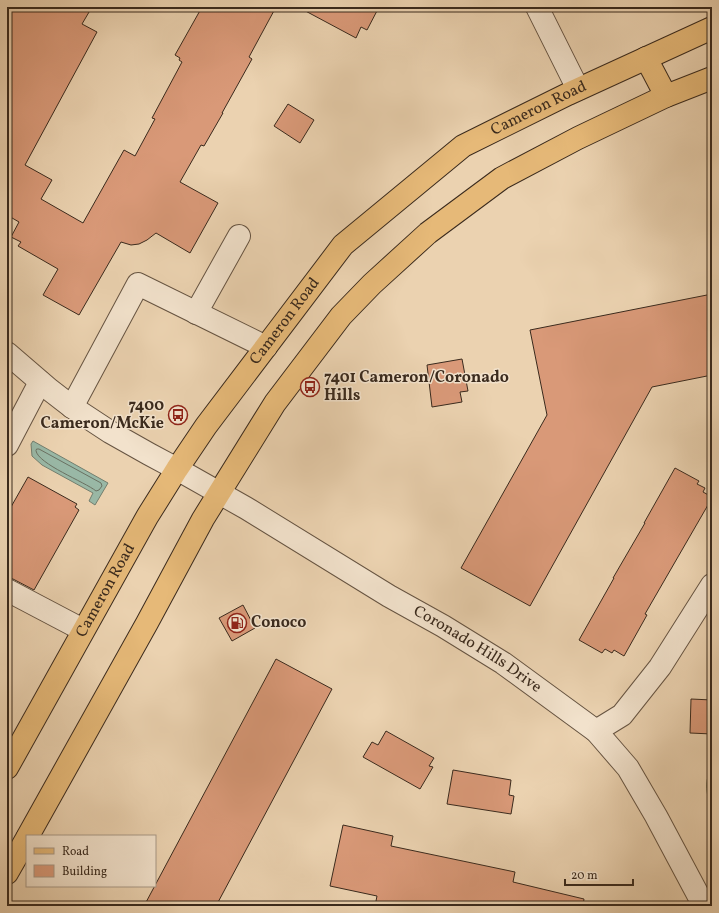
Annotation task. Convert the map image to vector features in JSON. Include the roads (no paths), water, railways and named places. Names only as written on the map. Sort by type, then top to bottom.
[{"type":"main road","name":"Cameron Road","points":[[7,768],[147,517],[177,469],[206,426],[343,245],[464,146],[578,89],[712,28]]},
{"type":"main road","points":[[646,58],[666,96]]},
{"type":"main road","points":[[29,835],[203,519],[275,403],[341,316],[372,284],[428,233],[502,178],[578,138],[666,96],[712,78]]},
{"type":"main road","points":[[7,873],[26,840]]},
{"type":"street","points":[[537,7],[578,89]]},
{"type":"street","points":[[196,313],[239,236]]},
{"type":"street","points":[[72,407],[138,284],[266,347]]},
{"type":"street","name":"Coronado Hills Drive","points":[[7,354],[72,407],[110,432],[246,508],[389,596],[443,626],[503,663],[596,731],[628,768],[656,816],[704,906]]},
{"type":"street","points":[[7,446],[40,382]]},
{"type":"street","points":[[596,731],[622,715],[660,667],[712,585]]},
{"type":"street","points":[[7,590],[84,630]]},
{"type":"water","points":[[33,441],[108,483],[95,505],[89,501],[93,493],[42,465],[32,456],[31,444]]},
{"type":"place","name":"7401 Cameron/Coronado Hills","points":[[310,387]]},
{"type":"place","name":"7400 Cameron/McKie","points":[[178,415]]},
{"type":"place","name":"Conoco","points":[[237,623]]}]
